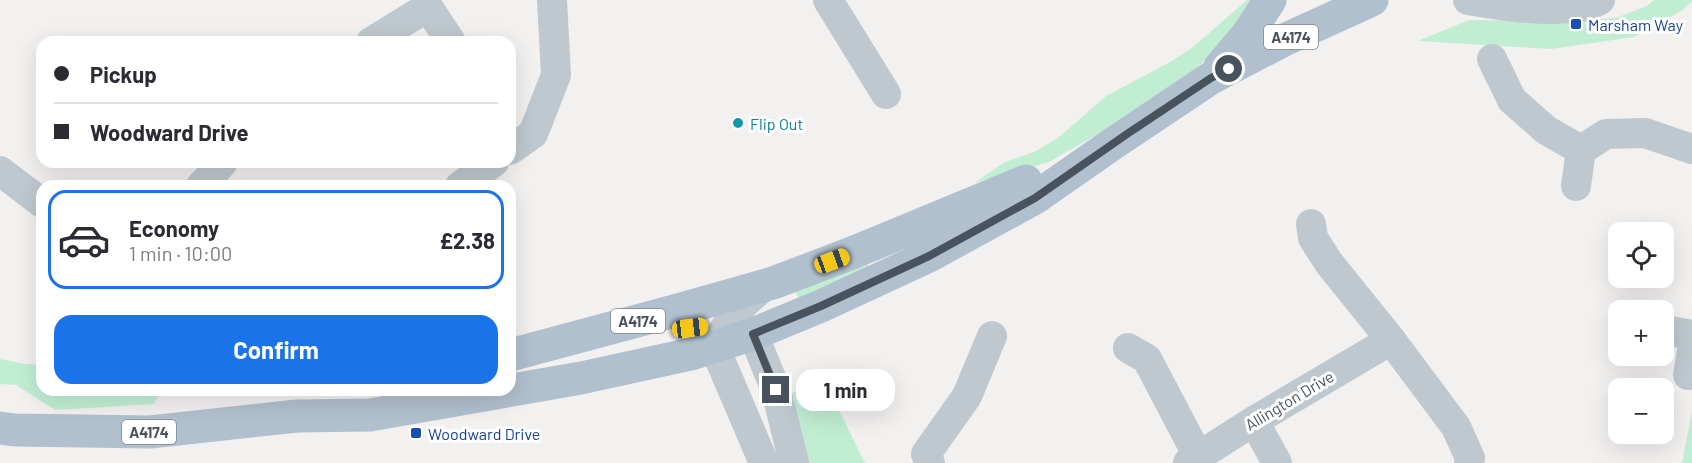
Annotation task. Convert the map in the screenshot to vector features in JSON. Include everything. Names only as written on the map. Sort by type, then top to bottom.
[{"type":"main road","name":"A4174","points":[[1211,78],[1248,34],[1270,0]]},
{"type":"main road","name":"A4174","points":[[516,389],[691,354],[730,337],[821,306],[939,251],[1035,198],[1211,78],[1284,40],[1372,0]]},
{"type":"main road","name":"A4174","points":[[516,353],[765,285],[968,207],[1111,145]]},
{"type":"main road","name":"A4174","points":[[516,359],[587,351],[675,330],[705,327],[730,337]]},
{"type":"main road","name":"A4174","points":[[297,416],[365,396]]},
{"type":"main road","name":"A4174","points":[[0,428],[150,432],[297,416],[370,415],[478,396]]},
{"type":"street","points":[[516,141],[533,134],[556,75],[552,0]]},
{"type":"street","points":[[828,0],[886,94]]},
{"type":"street","points":[[1468,0],[1551,10],[1593,4],[1600,0]]},
{"type":"street","points":[[382,36],[428,7],[447,36]]},
{"type":"street","points":[[1492,59],[1512,100],[1546,130],[1581,150]]},
{"type":"street","points":[[1576,186],[1581,150],[1606,134],[1644,133],[1692,149]]},
{"type":"street","points":[[206,180],[218,168]]},
{"type":"street","points":[[468,180],[486,168]]},
{"type":"street","points":[[0,171],[36,198]]},
{"type":"street","points":[[1311,224],[1313,238],[1329,263],[1391,340],[1456,427],[1470,458],[1469,463]]},
{"type":"street","points":[[764,463],[730,337],[735,312],[765,285]]},
{"type":"street","points":[[1674,332],[1692,335]]},
{"type":"street","points":[[928,458],[967,396],[992,336]]},
{"type":"street","points":[[730,337],[776,390],[794,463]]},
{"type":"street","name":"Allington Drive","points":[[1193,459],[1391,340]]},
{"type":"street","points":[[1128,348],[1147,359],[1193,459]]},
{"type":"street","points":[[1254,421],[1277,463]]},
{"type":"green space","points":[[1247,0],[1255,0],[1215,52],[1186,77],[1129,116],[1049,162],[974,183],[1005,162],[1034,152],[1058,138],[1106,96],[1193,47]]},
{"type":"green space","points":[[1654,0],[1692,1],[1683,10],[1634,37],[1551,49],[1418,41],[1469,20],[1551,21],[1616,18],[1647,6]]},
{"type":"green space","points":[[867,262],[870,269],[800,302],[795,290]]},
{"type":"green space","points":[[0,359],[36,365],[36,396],[158,396],[154,404],[55,410],[16,385],[0,384]]},
{"type":"green space","points":[[823,378],[865,463],[808,463],[792,393]]},
{"type":"green space","points":[[1692,411],[1692,463],[1682,463]]},
{"type":"place","name":"Marsham Way","points":[[1576,24]]},
{"type":"place","name":"Flip Out","points":[[738,123]]},
{"type":"place","name":"Woodward Drive","points":[[416,433]]},
{"type":"route","points":[[776,390],[753,334],[821,306],[929,256],[1035,198],[1211,78],[1229,69]]}]
